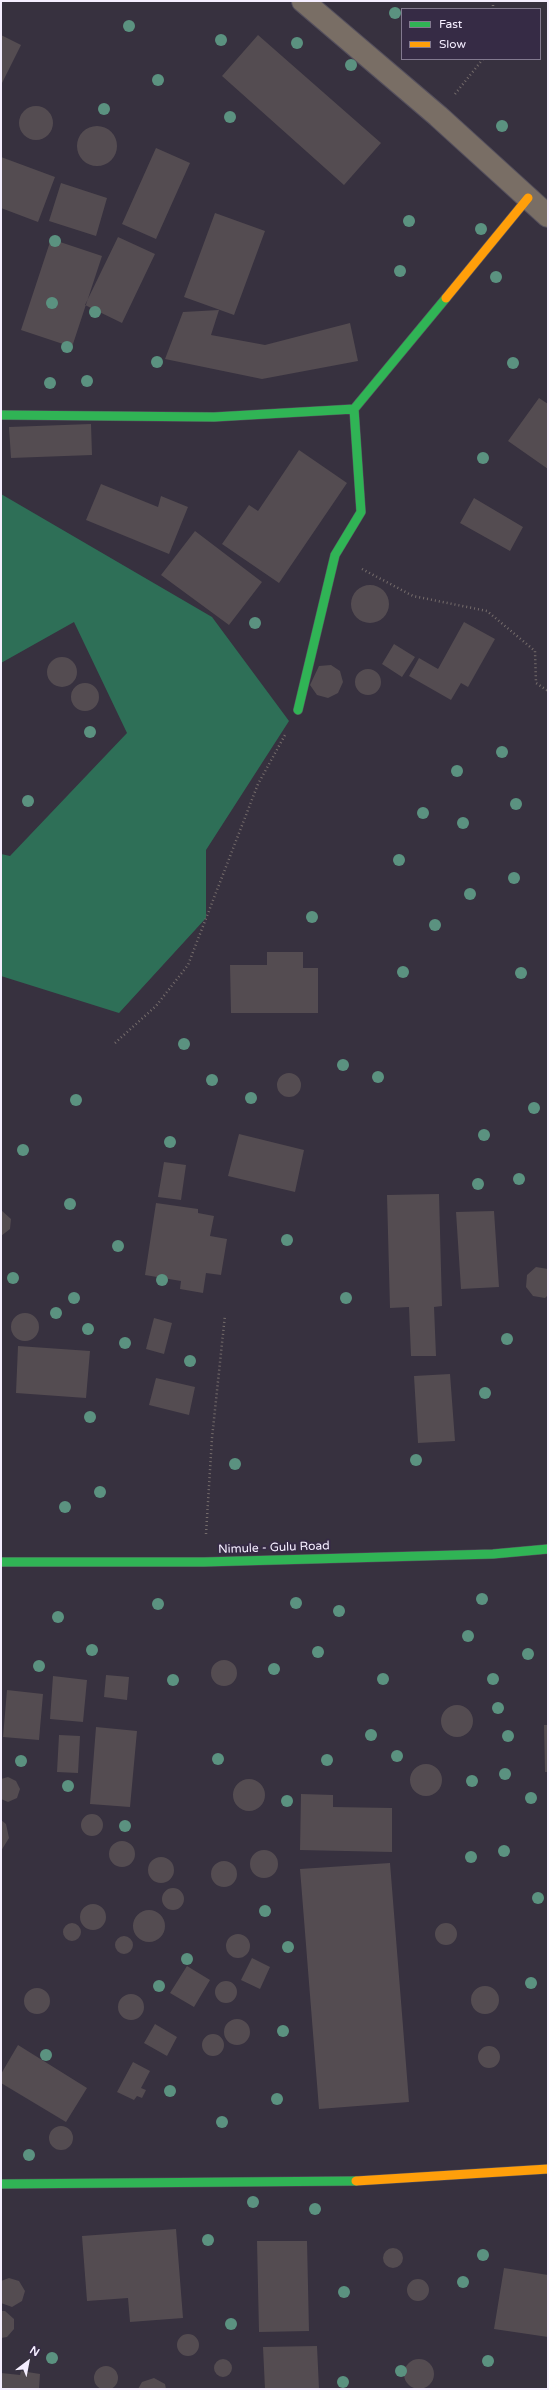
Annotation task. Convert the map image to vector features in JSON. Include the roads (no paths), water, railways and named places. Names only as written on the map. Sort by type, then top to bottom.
[{"type":"street","points":[[302,1],[324,9],[438,116],[548,216]]},
{"type":"street","points":[[298,710],[335,555],[361,512],[354,409],[528,198]]},
{"type":"street","points":[[1,415],[214,417],[354,409]]},
{"type":"street","name":"Nimule - Gulu Road","points":[[1,1562],[204,1562],[493,1554],[548,1549]]},
{"type":"street","points":[[1,2184],[354,2181],[548,2169]]}]
